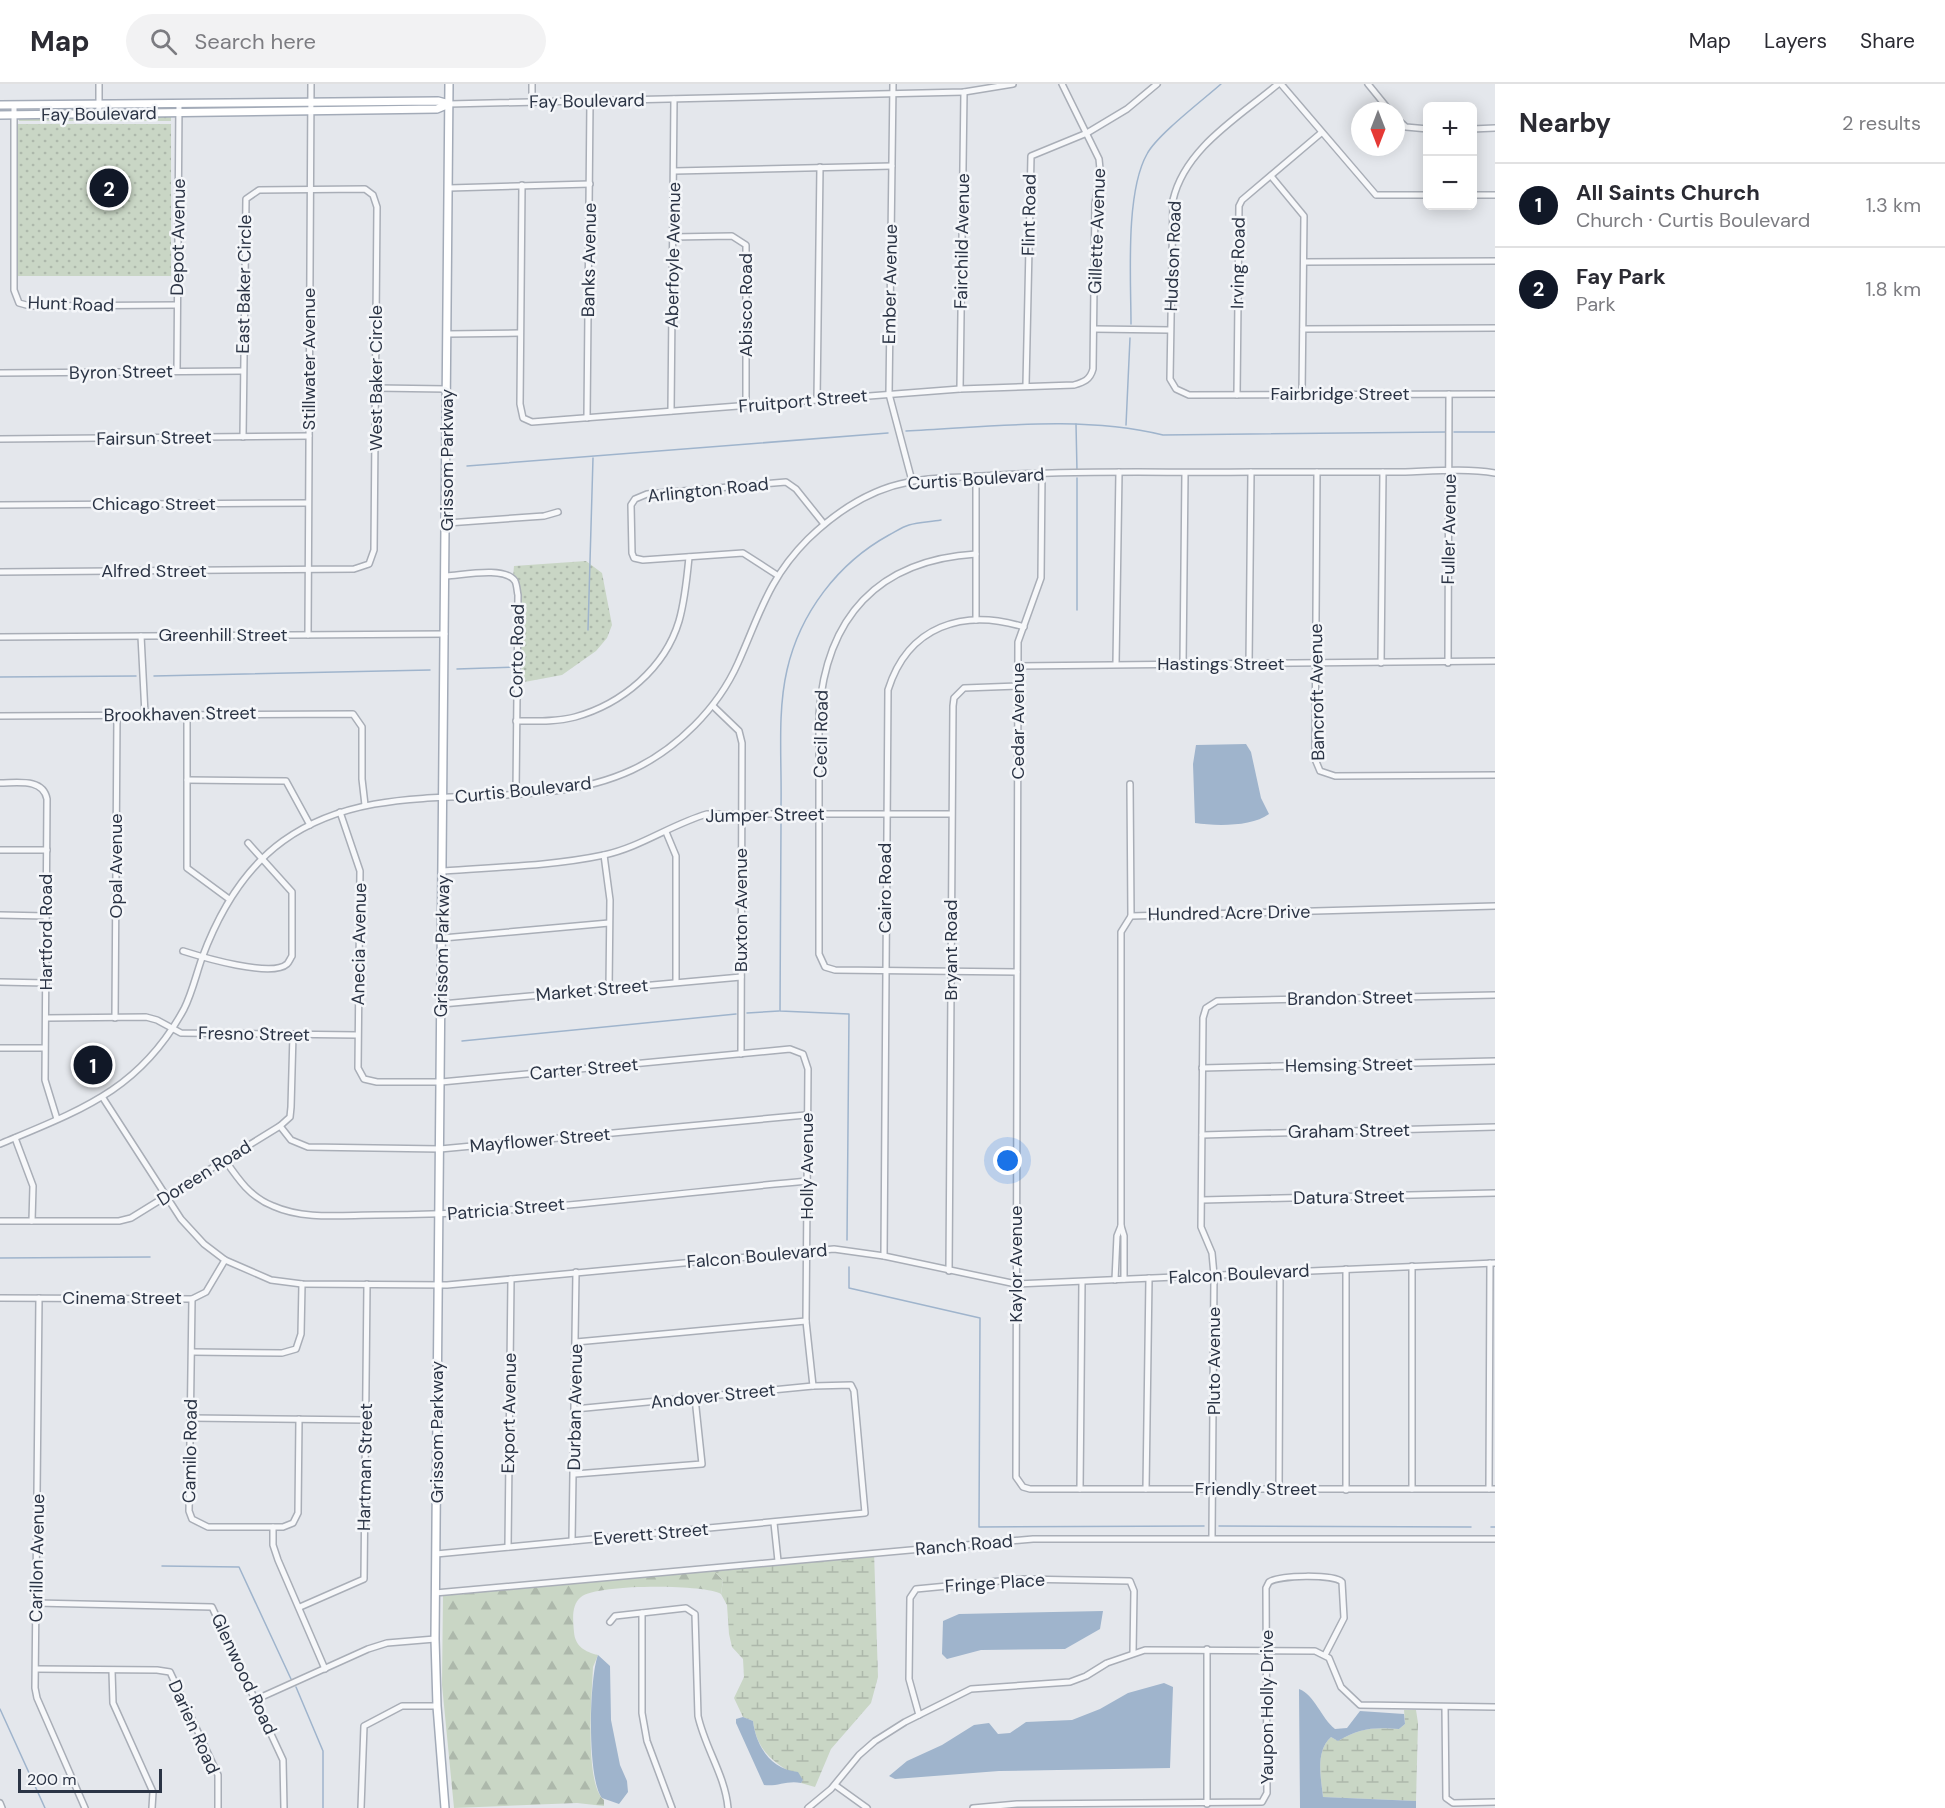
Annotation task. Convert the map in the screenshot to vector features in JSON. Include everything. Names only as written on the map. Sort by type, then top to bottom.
[{"type":"main road","name":"Grissom Parkway","points":[[445,1808],[436,1706],[435,1593],[447,576],[449,84]]},
{"type":"main road","name":"Fay Boulevard","points":[[0,105],[438,101],[449,104]]},
{"type":"main road","name":"Fay Boulevard","points":[[0,115],[437,109],[449,104]]},
{"type":"street","points":[[99,84],[99,114]]},
{"type":"street","name":"Stillwater Avenue","points":[[308,635],[311,84]]},
{"type":"street","points":[[532,84],[532,103]]},
{"type":"street","name":"Ember Avenue","points":[[894,84],[889,394],[912,481]]},
{"type":"street","name":"Fay Boulevard","points":[[449,104],[964,92],[1012,84]]},
{"type":"street","name":"Gillette Avenue","points":[[1062,84],[1099,159],[1101,170],[1095,204],[1093,369],[1091,377],[1084,382]]},
{"type":"street","name":"Flint Road","points":[[1026,385],[1031,156],[1087,133],[1127,109],[1157,84]]},
{"type":"street","points":[[1280,84],[1376,195],[1423,195]]},
{"type":"street","name":"Hudson Road","points":[[1185,394],[1176,389],[1170,379],[1173,200],[1177,183],[1196,153],[1280,84]]},
{"type":"street","points":[[1372,85],[1384,102]]},
{"type":"street","name":"Fairchild Avenue","points":[[960,389],[964,92]]},
{"type":"street","name":"Aberfoyle Avenue","points":[[671,411],[674,99]]},
{"type":"street","name":"Banks Avenue","points":[[587,418],[590,102]]},
{"type":"street","name":"Depot Avenue","points":[[177,371],[179,103]]},
{"type":"street","name":"Hunt Road","points":[[14,105],[14,290],[19,303],[30,306],[177,305]]},
{"type":"street","points":[[1405,126],[1423,129]]},
{"type":"street","points":[[1477,129],[1495,128]]},
{"type":"street","name":"Irving Road","points":[[1237,395],[1239,206],[1242,200],[1322,133]]},
{"type":"street","points":[[674,171],[892,166]]},
{"type":"street","points":[[817,400],[820,167]]},
{"type":"street","points":[[1270,176],[1304,216],[1302,394]]},
{"type":"street","points":[[449,188],[590,184]]},
{"type":"street","points":[[448,334],[520,333],[522,185]]},
{"type":"street","name":"West Baker Circle","points":[[308,570],[363,568],[373,557],[376,388],[376,200],[365,189],[310,190]]},
{"type":"street","name":"East Baker Circle","points":[[243,437],[246,199],[259,190],[310,190]]},
{"type":"street","points":[[1477,195],[1495,195]]},
{"type":"street","name":"Abisco Road","points":[[673,237],[732,236],[746,245],[746,405]]},
{"type":"street","points":[[1304,262],[1495,261]]},
{"type":"street","points":[[1303,328],[1495,328]]},
{"type":"street","points":[[1094,329],[1170,330]]},
{"type":"street","name":"Fruitport Street","points":[[520,333],[520,404],[523,418],[532,422],[960,389],[1074,385],[1084,382]]},
{"type":"street","name":"Byron Street","points":[[0,373],[243,371]]},
{"type":"street","points":[[376,388],[447,389]]},
{"type":"street","name":"Fairbridge Street","points":[[1185,394],[1495,394]]},
{"type":"street","name":"Fuller Avenue","points":[[1448,663],[1449,394]]},
{"type":"street","name":"Fairsun Street","points":[[0,439],[309,436]]},
{"type":"street","name":"Curtis Boulevard","points":[[0,1144],[103,1098],[134,1075],[172,1028],[186,1005],[203,957],[229,899],[262,858],[310,825],[340,812],[365,805],[565,789],[599,782],[632,770],[657,756],[683,736],[712,706],[737,666],[760,607],[777,575],[824,524],[867,497],[887,488],[912,481],[1042,473],[1450,471],[1495,473]]},
{"type":"street","points":[[1116,664],[1119,472]]},
{"type":"street","points":[[1249,664],[1251,472]]},
{"type":"street","name":"Bancroft Avenue","points":[[1317,472],[1315,663],[1316,759],[1320,771],[1325,774],[1495,776]]},
{"type":"street","points":[[1381,663],[1383,472]]},
{"type":"street","name":"Cedar Avenue","points":[[1017,972],[1018,642],[1041,578],[1042,473]]},
{"type":"street","points":[[1183,664],[1185,473]]},
{"type":"street","points":[[976,476],[976,620]]},
{"type":"street","name":"Arlington Road","points":[[689,557],[643,560],[634,558],[631,505],[635,499],[647,494],[786,482],[796,489],[824,524]]},
{"type":"street","name":"Chicago Street","points":[[0,505],[308,503]]},
{"type":"street","points":[[447,523],[544,516],[558,512]]},
{"type":"street","points":[[516,721],[574,717],[617,698],[648,674],[664,653],[678,623],[689,557],[743,552],[777,575]]},
{"type":"street","name":"Cecil Road","points":[[885,970],[835,970],[825,967],[819,954],[822,684],[830,651],[843,626],[858,606],[896,575],[949,556],[976,554]]},
{"type":"street","name":"Alfred Street","points":[[0,572],[308,570]]},
{"type":"street","name":"Corto Road","points":[[447,576],[498,572],[507,574],[515,582],[518,595],[516,793]]},
{"type":"street","name":"Cairo Road","points":[[884,1256],[886,708],[894,672],[911,646],[922,637],[954,623],[1003,620],[1024,627]]},
{"type":"street","name":"Greenhill Street","points":[[0,638],[445,634]]},
{"type":"street","points":[[141,636],[145,714]]},
{"type":"street","name":"Hastings Street","points":[[1018,666],[1495,661]]},
{"type":"street","name":"Bryant Road","points":[[949,1270],[951,814],[954,698],[964,688],[974,686],[1018,686]]},
{"type":"street","name":"Buxton Avenue","points":[[712,706],[739,731],[742,814],[741,1054]]},
{"type":"street","name":"Brookhaven Street","points":[[0,716],[338,712],[353,714],[358,718],[362,727],[362,779],[365,805]]},
{"type":"street","points":[[187,714],[187,868],[229,899]]},
{"type":"street","name":"Opal Avenue","points":[[115,1018],[117,715]]},
{"type":"street","points":[[187,780],[286,780],[310,825]]},
{"type":"street","name":"Hartford Road","points":[[0,783],[29,783],[37,785],[46,793],[46,1092],[57,1119]]},
{"type":"street","points":[[1130,784],[1131,916]]},
{"type":"street","name":"Anecia Avenue","points":[[340,812],[360,871],[357,1035],[358,1068],[364,1079]]},
{"type":"street","name":"Jumper Street","points":[[443,871],[604,855],[666,832],[692,818],[707,814],[951,814]]},
{"type":"street","points":[[666,832],[676,856],[676,982]]},
{"type":"street","points":[[183,951],[242,967],[278,968],[286,965],[292,956],[292,892],[248,843]]},
{"type":"street","points":[[0,850],[46,850]]},
{"type":"street","points":[[604,855],[609,878],[609,988]]},
{"type":"street","name":"Hundred Acre Drive","points":[[1124,1280],[1124,1236],[1121,1226],[1121,932],[1131,916],[1495,906]]},
{"type":"street","points":[[0,915],[46,916]]},
{"type":"street","points":[[443,938],[609,923]]},
{"type":"street","points":[[885,970],[1017,972]]},
{"type":"street","name":"Kaylor Avenue","points":[[1017,972],[1015,1470],[1018,1483]]},
{"type":"street","name":"Market Street","points":[[442,1004],[741,977]]},
{"type":"street","points":[[0,982],[46,983]]},
{"type":"street","name":"Brandon Street","points":[[1206,1008],[1217,1001],[1495,995]]},
{"type":"street","name":"Pluto Avenue","points":[[1206,1008],[1203,1018],[1202,1068],[1202,1227],[1212,1253],[1214,1275],[1212,1537]]},
{"type":"street","name":"Fresno Street","points":[[46,1018],[146,1017],[157,1020],[181,1033],[357,1035]]},
{"type":"street","points":[[280,1126],[290,1117],[293,1034]]},
{"type":"street","points":[[0,1048],[45,1048]]},
{"type":"street","name":"Carter Street","points":[[364,1079],[377,1082],[441,1082],[790,1049],[803,1054]]},
{"type":"street","name":"Holly Avenue","points":[[803,1054],[808,1069],[806,1321],[813,1386]]},
{"type":"street","name":"Hemsing Street","points":[[1202,1068],[1495,1061]]},
{"type":"street","name":"Falcon Boulevard","points":[[103,1098],[165,1197],[204,1244],[225,1260],[271,1280],[302,1284],[438,1285],[806,1251],[844,1250],[884,1256],[1016,1284],[1492,1263]]},
{"type":"street","name":"Mayflower Street","points":[[280,1126],[291,1140],[308,1147],[440,1149],[806,1115]]},
{"type":"street","name":"Doreen Road","points":[[0,1221],[119,1221],[131,1218],[280,1126]]},
{"type":"street","name":"Graham Street","points":[[1202,1135],[1495,1127]]},
{"type":"street","points":[[15,1137],[33,1185],[32,1221]]},
{"type":"street","name":"Patricia Street","points":[[225,1160],[241,1184],[256,1198],[291,1212],[308,1215],[439,1215],[807,1181]]},
{"type":"street","name":"Datura Street","points":[[1202,1200],[1495,1193]]},
{"type":"street","name":"Hundred Acre Drive","points":[[1115,1280],[1117,1236],[1121,1226]]},
{"type":"street","name":"Cinema Street","points":[[0,1298],[192,1299],[206,1292],[225,1260]]},
{"type":"street","points":[[1492,1263],[1492,1489]]},
{"type":"street","points":[[1412,1266],[1412,1489]]},
{"type":"street","points":[[1346,1269],[1346,1490]]},
{"type":"street","name":"Durban Avenue","points":[[572,1541],[575,1474],[576,1272]]},
{"type":"street","points":[[1279,1489],[1280,1273]]},
{"type":"street","points":[[1146,1489],[1149,1278]]},
{"type":"street","name":"Export Avenue","points":[[508,1547],[511,1279]]},
{"type":"street","points":[[1080,1489],[1082,1282]]},
{"type":"street","points":[[192,1352],[282,1353],[296,1349],[301,1334],[302,1284]]},
{"type":"street","name":"Hartman Street","points":[[300,1607],[364,1579],[367,1284]]},
{"type":"street","name":"Carillon Avenue","points":[[39,1298],[37,1698],[86,1808]]},
{"type":"street","name":"Camilo Road","points":[[192,1299],[189,1511],[192,1519],[208,1527],[273,1527]]},
{"type":"street","points":[[576,1342],[806,1321]]},
{"type":"street","name":"Andover Street","points":[[575,1409],[813,1386],[850,1385],[854,1391],[865,1513]]},
{"type":"street","points":[[575,1474],[702,1464],[695,1398]]},
{"type":"street","points":[[190,1418],[366,1420]]},
{"type":"street","points":[[298,1419],[298,1513],[293,1523],[273,1527],[273,1545],[325,1669]]},
{"type":"street","name":"Friendly Street","points":[[1018,1483],[1030,1489],[1492,1489]]},
{"type":"street","name":"Everett Street","points":[[436,1554],[865,1513]]},
{"type":"street","points":[[774,1523],[778,1562]]},
{"type":"street","name":"Ranch Road","points":[[435,1593],[1034,1539],[1212,1537],[1495,1539]]},
{"type":"street","name":"Yaupon Holly Drive","points":[[973,1808],[1017,1804],[1257,1804],[1265,1799],[1266,1588],[1269,1582],[1278,1578],[1334,1578],[1342,1582],[1344,1618],[1324,1655]]},
{"type":"street","name":"Fringe Place","points":[[919,1715],[909,1679],[909,1598],[916,1589],[1021,1579],[1124,1579],[1133,1584],[1133,1653]]},
{"type":"street","name":"Glenwood Road","points":[[36,1603],[201,1604],[212,1607],[284,1760],[284,1808]]},
{"type":"street","points":[[610,1622],[615,1616],[686,1608],[695,1614],[698,1716],[701,1731],[724,1783],[728,1808]]},
{"type":"street","points":[[642,1614],[642,1713],[647,1741],[672,1808]]},
{"type":"street","points":[[257,1699],[387,1643],[435,1639]]},
{"type":"street","points":[[807,1808],[835,1785],[858,1755],[874,1741],[971,1689],[1070,1682],[1133,1653],[1158,1649],[1315,1651],[1324,1655],[1334,1667],[1341,1687],[1360,1705],[1495,1707]]},
{"type":"street","points":[[1207,1649],[1207,1804]]},
{"type":"street","name":"Darien Road","points":[[36,1669],[170,1672],[218,1775],[218,1808]]},
{"type":"street","points":[[112,1671],[113,1703],[153,1792],[153,1808]]},
{"type":"street","points":[[362,1808],[364,1726],[402,1706],[436,1706]]},
{"type":"street","points":[[1445,1707],[1446,1798],[1453,1803],[1495,1802]]},
{"type":"street","points":[[835,1785],[867,1808]]},
{"type":"green space","points":[[171,116],[171,121],[19,121],[19,118]]},
{"type":"green space","points":[[18,124],[171,124],[171,276],[18,276]]},
{"type":"green space","points":[[586,561],[602,573],[612,625],[607,638],[596,651],[562,675],[519,683],[521,595],[513,577],[514,566]]},
{"type":"green space","points":[[874,1551],[878,1677],[871,1703],[831,1749],[815,1787],[801,1783],[803,1780],[770,1757],[759,1742],[753,1721],[743,1717],[734,1698],[744,1677],[743,1659],[732,1647],[727,1605],[721,1594],[723,1580],[714,1571]]},
{"type":"green space","points":[[714,1571],[723,1580],[721,1594],[694,1588],[627,1588],[591,1593],[581,1597],[574,1608],[576,1641],[585,1650],[598,1655],[593,1667],[591,1758],[598,1791],[604,1800],[604,1806],[577,1803],[454,1808],[442,1685],[443,1593]]},
{"type":"green space","points":[[1404,1710],[1416,1710],[1418,1723],[1416,1801],[1323,1797],[1321,1757],[1331,1737],[1338,1741],[1367,1729],[1399,1729],[1405,1724]]},
{"type":"water","points":[[1246,744],[1251,752],[1261,798],[1269,814],[1243,823],[1213,825],[1195,823],[1193,764],[1196,745]]},
{"type":"water","points":[[1103,1611],[1100,1629],[1065,1649],[981,1650],[947,1659],[942,1654],[943,1621],[959,1614]]},
{"type":"water","points":[[598,1655],[610,1666],[611,1720],[620,1765],[627,1781],[628,1792],[619,1804],[602,1798],[594,1771],[591,1706]]},
{"type":"water","points":[[1164,1683],[1173,1687],[1170,1768],[999,1771],[895,1779],[889,1776],[907,1761],[942,1745],[974,1725],[989,1723],[998,1734],[1010,1733],[1026,1722],[1072,1720],[1100,1709],[1128,1693]]},
{"type":"water","points":[[1299,1689],[1314,1701],[1335,1729],[1347,1728],[1360,1711],[1404,1714],[1405,1724],[1399,1729],[1367,1729],[1338,1741],[1331,1737],[1321,1757],[1323,1797],[1416,1801],[1416,1808],[1300,1808]]},
{"type":"water","points":[[743,1717],[753,1721],[761,1748],[766,1755],[780,1767],[798,1772],[803,1780],[801,1783],[764,1785],[736,1723],[736,1719]]},
{"type":"waterway","points":[[1131,324],[1132,213],[1140,171],[1147,154],[1160,137],[1221,84]]},
{"type":"waterway","points":[[1126,425],[1130,338]]},
{"type":"waterway","points":[[906,431],[1003,425],[1068,424],[1100,425],[1163,435],[1446,432]]},
{"type":"waterway","points":[[1076,424],[1077,471]]},
{"type":"waterway","points":[[1454,432],[1495,432]]},
{"type":"waterway","points":[[467,466],[888,433]]},
{"type":"waterway","points":[[588,630],[593,458]]},
{"type":"waterway","points":[[1077,478],[1077,610]]},
{"type":"waterway","points":[[781,806],[782,703],[787,670],[801,629],[824,592],[853,560],[906,526],[941,520]]},
{"type":"waterway","points":[[457,669],[514,667]]},
{"type":"waterway","points":[[154,676],[430,670]]},
{"type":"waterway","points":[[0,677],[136,676]]},
{"type":"waterway","points":[[781,824],[780,1011],[849,1014],[847,1240]]},
{"type":"waterway","points":[[747,1013],[779,1011]]},
{"type":"waterway","points":[[462,1041],[736,1014]]},
{"type":"waterway","points":[[0,1258],[150,1257]]},
{"type":"waterway","points":[[849,1267],[849,1288],[980,1318],[979,1527],[1204,1526]]},
{"type":"waterway","points":[[1219,1526],[1471,1527]]},
{"type":"waterway","points":[[162,1566],[239,1567],[291,1679]]},
{"type":"waterway","points":[[296,1687],[323,1751],[323,1808]]},
{"type":"waterway","points":[[0,1709],[45,1808]]},
{"type":"place","name":"Fay Park","points":[[109,188]]},
{"type":"place","name":"All Saints Church","points":[[93,1065]]}]
